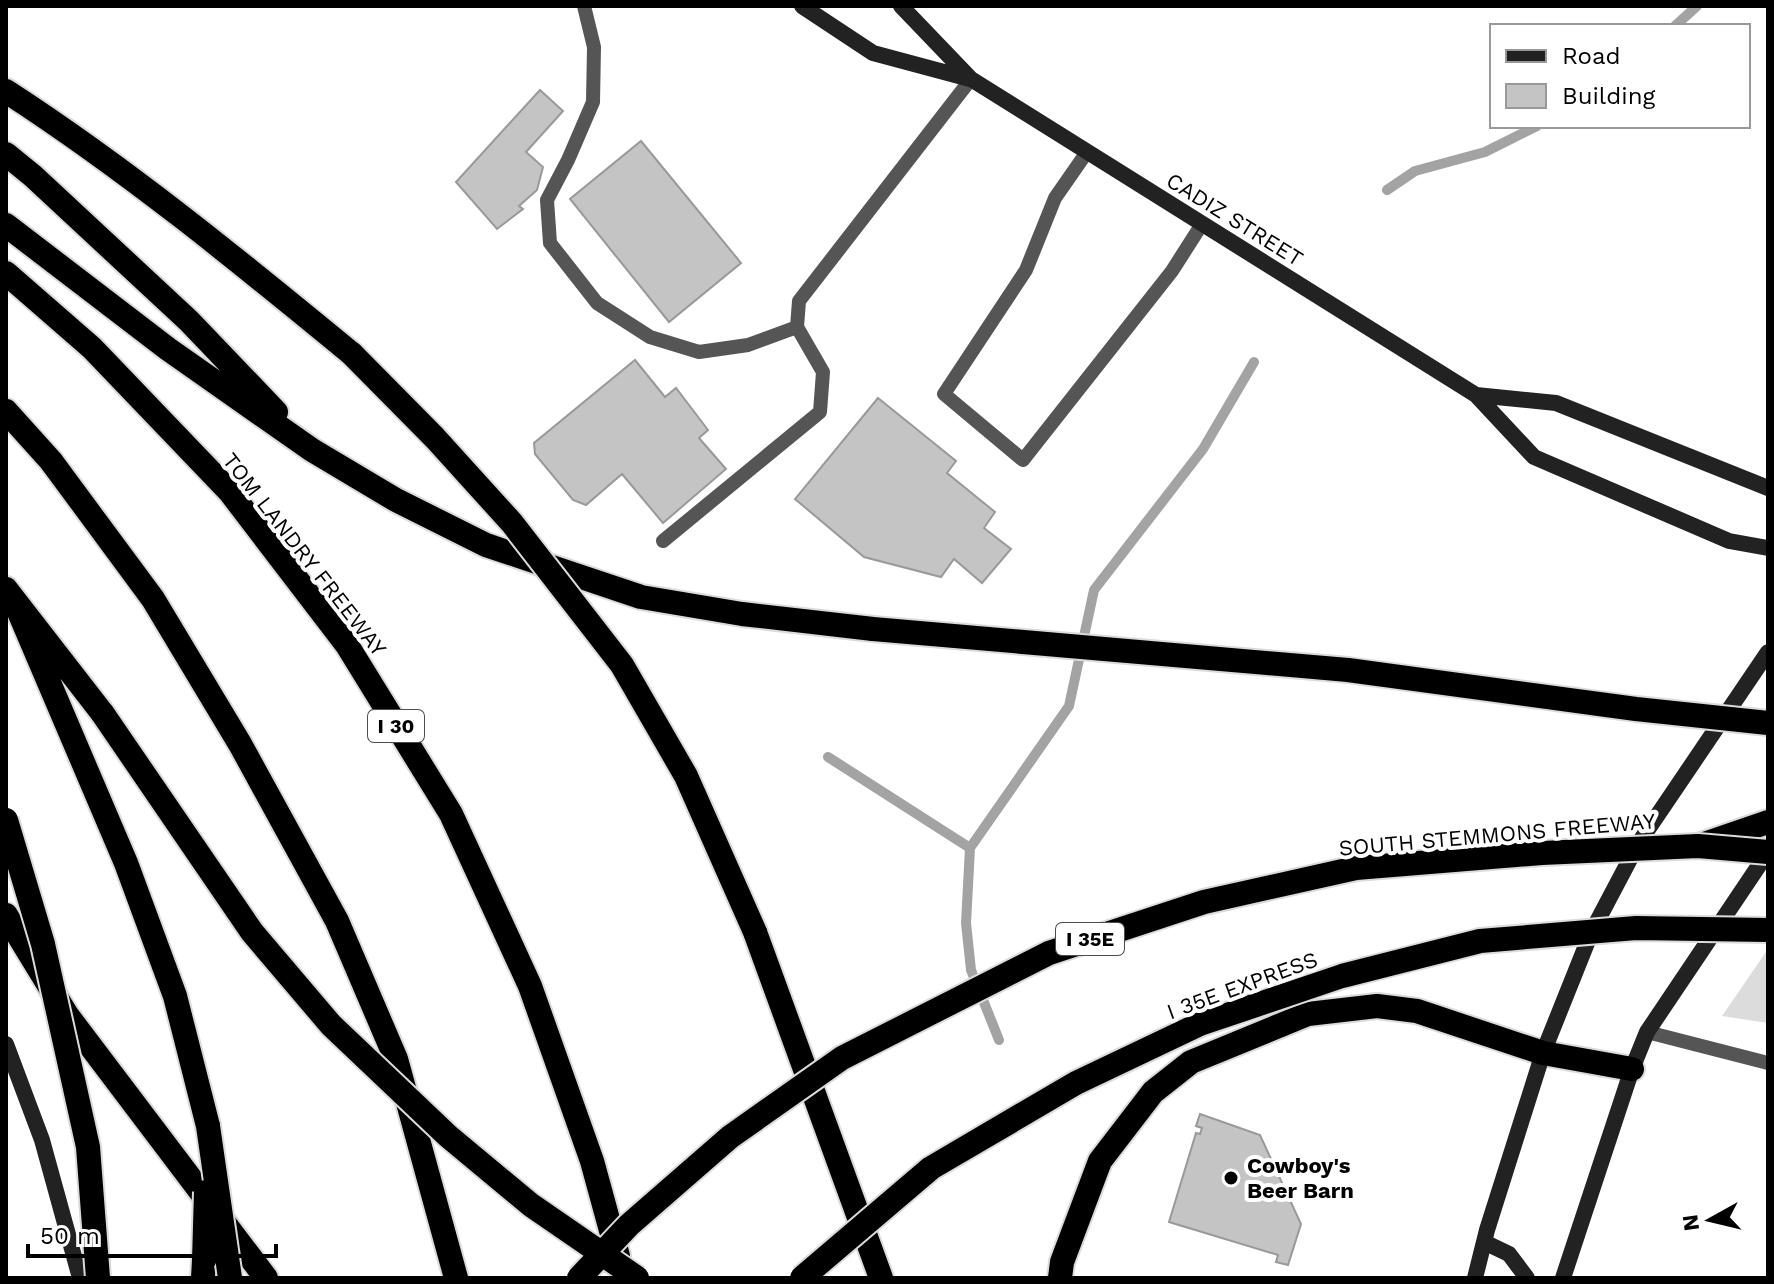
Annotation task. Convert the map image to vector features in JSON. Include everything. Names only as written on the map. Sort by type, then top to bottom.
[{"type":"highway","points":[[6,91],[75,136],[150,192],[352,354],[435,438],[512,523],[622,665],[686,776],[755,932],[881,1278]]},
{"type":"highway","points":[[6,154],[189,321],[312,450]]},
{"type":"highway","points":[[6,225],[168,349],[312,450],[396,500],[486,545],[641,597],[742,614],[873,629],[1348,670],[1636,709],[1768,723]]},
{"type":"highway","name":"TOM LANDRY FREEWAY","points":[[6,273],[92,348],[230,492],[347,645],[451,814],[530,986],[592,1161],[624,1278]]},
{"type":"highway","points":[[6,411],[51,461],[153,599],[240,744],[337,921],[396,1059],[456,1278]]},
{"type":"highway","points":[[11,597],[103,714],[252,932],[331,1025],[448,1136],[531,1205],[637,1278]]},
{"type":"highway","points":[[11,597],[126,863],[175,996],[208,1126],[230,1278]]},
{"type":"highway","points":[[6,820],[43,944],[88,1147],[98,1278]]},
{"type":"highway","points":[[1698,846],[1768,822]]},
{"type":"highway","name":"SOUTH STEMMONS FREEWAY","points":[[579,1278],[629,1225],[730,1137],[842,1058],[1049,953],[1204,902],[1356,868],[1542,853],[1698,846],[1768,852]]},
{"type":"highway","points":[[6,915],[67,1015],[266,1278]]},
{"type":"highway","name":"I 35E EXPRESS","points":[[802,1278],[931,1168],[1076,1083],[1200,1024],[1342,976],[1480,941],[1636,928],[1768,930]]},
{"type":"highway","points":[[1060,1278],[1062,1262],[1100,1161],[1153,1092],[1191,1062],[1308,1014],[1377,1006],[1417,1011],[1543,1053],[1632,1069]]},
{"type":"highway","points":[[203,1269],[208,1126]]},
{"type":"main road","name":"CADIZ STREET","points":[[802,6],[873,53],[971,79]]},
{"type":"main road","name":"CADIZ STREET","points":[[901,6],[971,79],[1476,395],[1534,457],[1729,541],[1768,548]]},
{"type":"main road","name":"CADIZ STREET","points":[[1476,395],[1556,403],[1768,488]]},
{"type":"main road","points":[[1475,1278],[1543,1053],[1591,933],[1638,844],[1768,652]]},
{"type":"main road","points":[[1563,1278],[1647,1032],[1768,852]]},
{"type":"main road","points":[[6,1044],[42,1140],[80,1278]]},
{"type":"main road","points":[[1484,1242],[1509,1254],[1527,1278]]},
{"type":"lane","points":[[584,6],[594,47],[593,102],[547,200],[550,243],[597,303],[650,337],[699,352],[748,345],[797,327]]},
{"type":"lane","points":[[663,541],[820,412],[823,372],[797,327],[799,301],[971,79]]},
{"type":"lane","points":[[1087,152],[1055,198],[1026,270],[944,394],[1023,460],[1172,271],[1202,224]]},
{"type":"lane","points":[[1647,1032],[1768,1063]]},
{"type":"shaded area","points":[[1768,949],[1768,1023],[1722,1016]]},
{"type":"building","points":[[540,90],[563,111],[526,152],[543,167],[537,190],[519,206],[523,209],[497,229],[456,182]]},
{"type":"building","points":[[641,141],[741,263],[669,322],[570,199]]},
{"type":"building","points":[[635,360],[665,397],[676,388],[708,430],[699,438],[726,469],[663,523],[622,474],[586,505],[573,500],[535,454],[534,443]]},
{"type":"building","points":[[878,398],[956,461],[947,473],[995,512],[984,528],[1011,549],[982,583],[954,559],[941,577],[864,557],[795,499]]},
{"type":"building","name":"Cowboy's Beer Barn","points":[[1200,1114],[1260,1135],[1301,1224],[1288,1265],[1276,1262],[1278,1255],[1169,1222],[1196,1133],[1200,1134],[1202,1128],[1196,1126]]},
{"type":"waterway","points":[[1677,24],[1697,6]]},
{"type":"waterway","points":[[1387,190],[1415,171],[1485,152],[1533,128]]},
{"type":"waterway","points":[[999,1040],[971,970],[966,923],[970,848],[1069,706],[1094,590],[1203,449],[1254,362]]},
{"type":"waterway","points":[[828,757],[970,848]]},
{"type":"place","name":"Cowboy's Beer Barn","points":[[1231,1178]]}]
